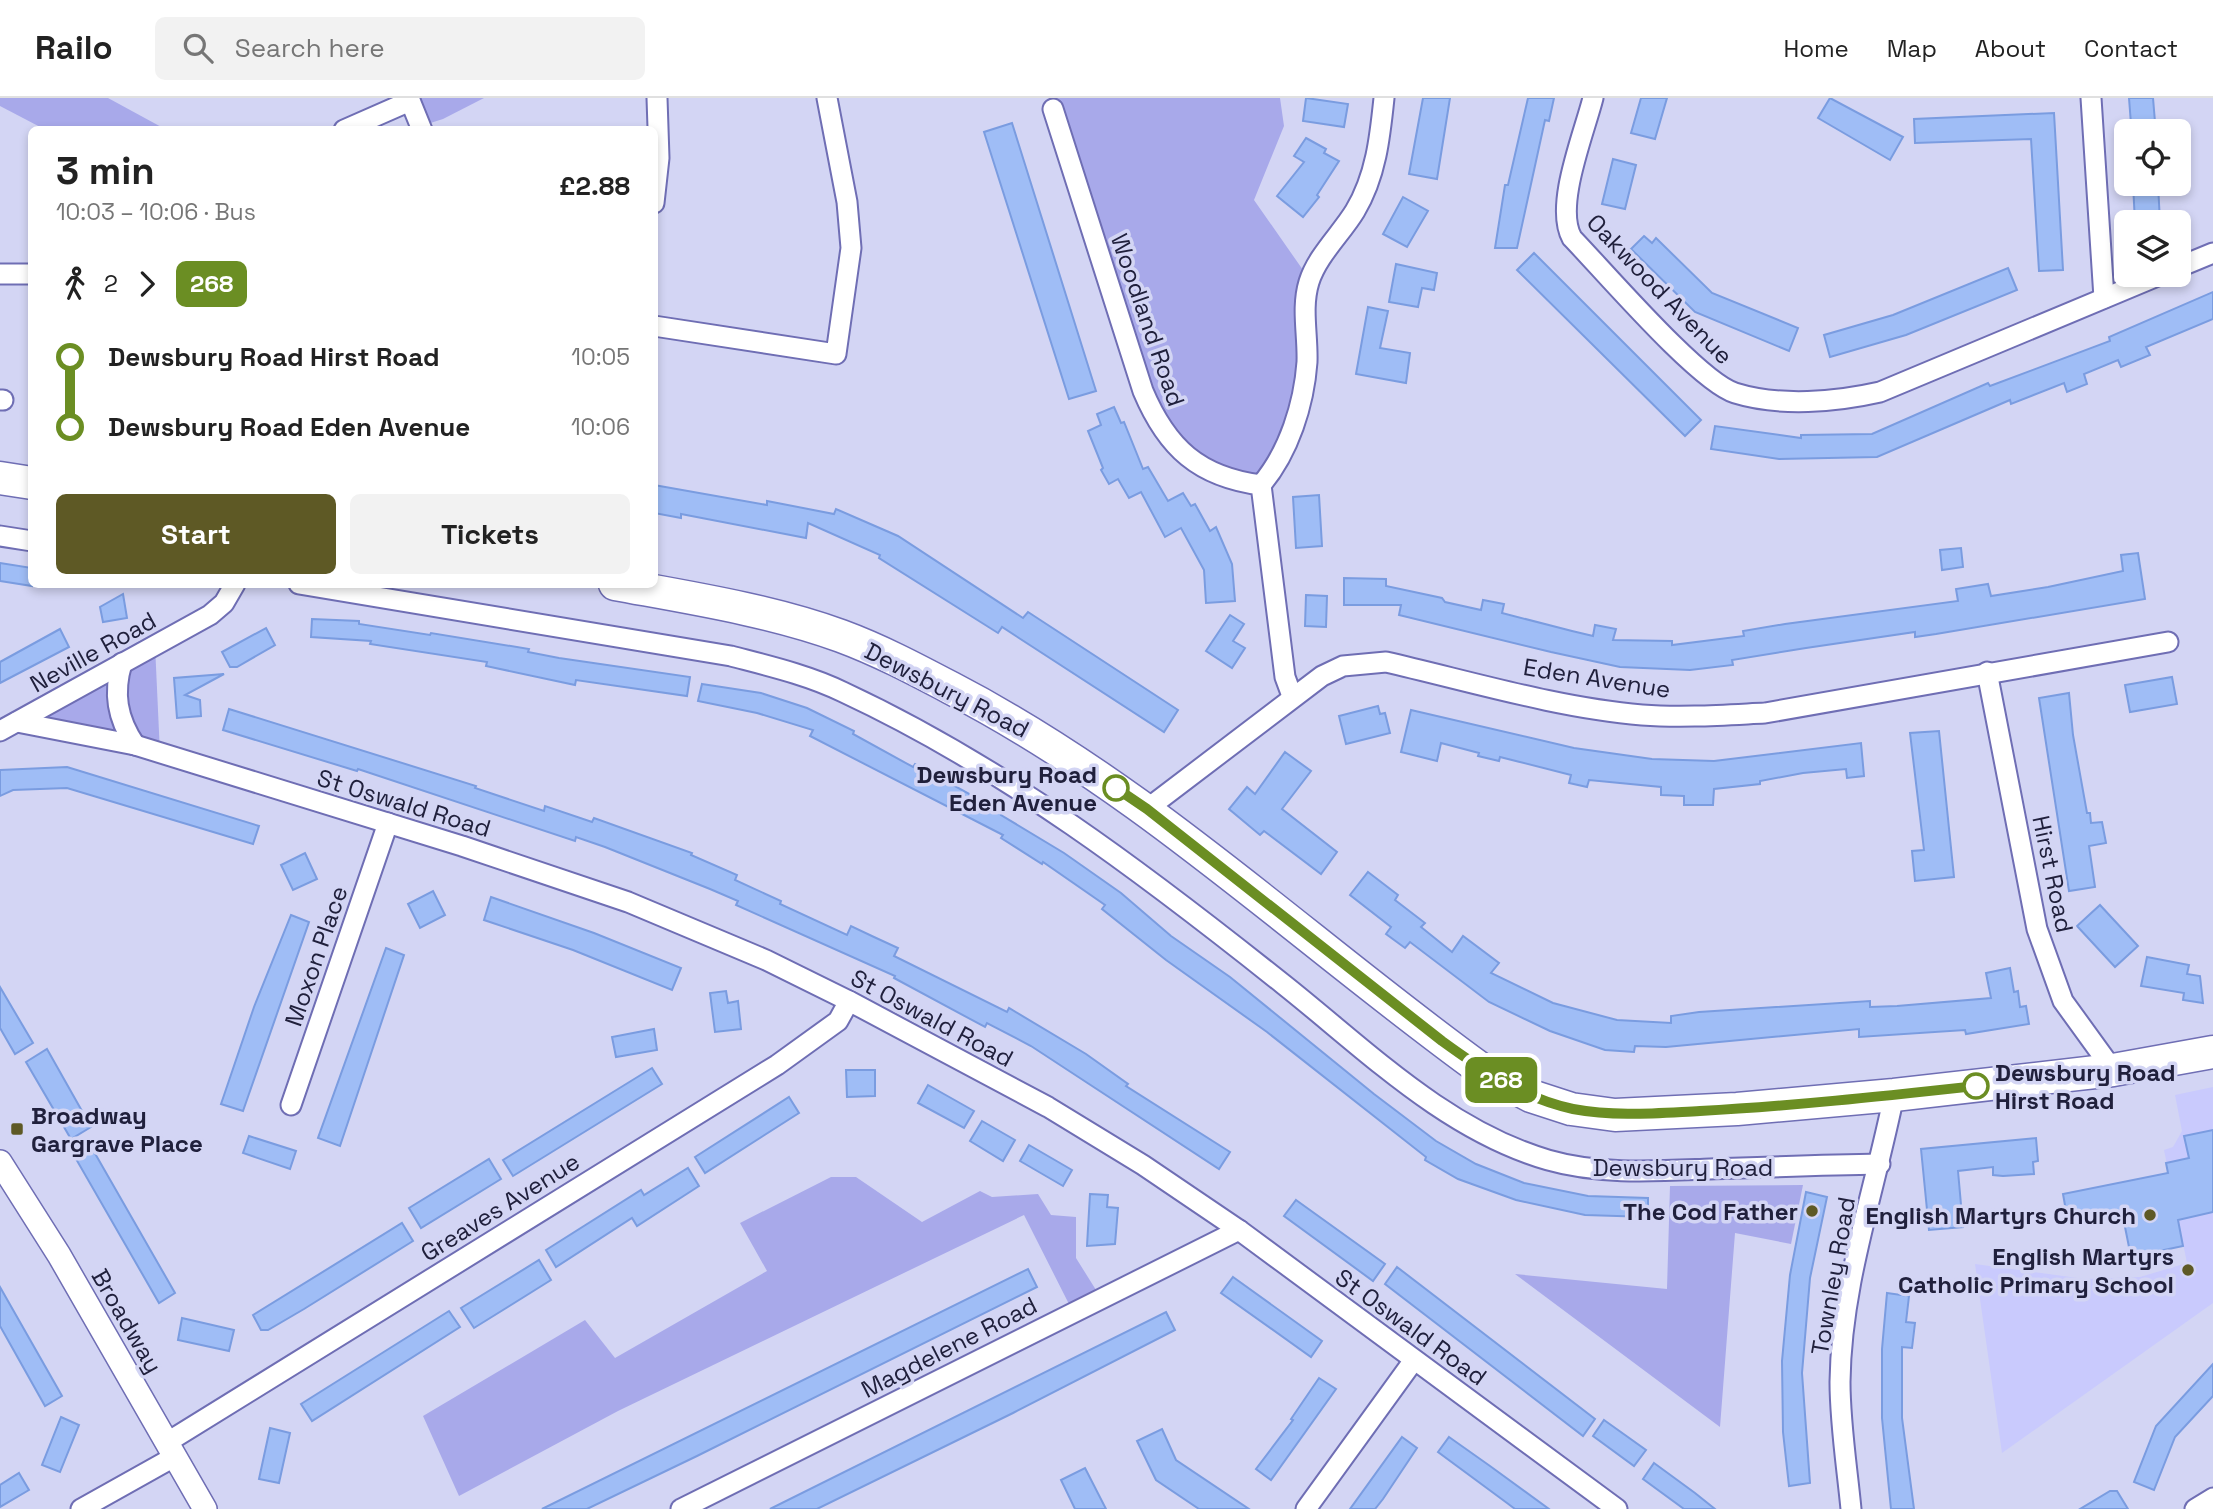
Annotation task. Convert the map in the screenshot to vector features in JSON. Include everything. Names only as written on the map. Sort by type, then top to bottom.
[{"type":"highway","points":[[0,478],[28,482]]},
{"type":"highway","name":"Dewsbury Road","points":[[635,588],[780,617],[841,636],[899,661],[1015,721],[1147,809],[1482,1070],[1531,1096],[1571,1109],[1615,1115],[1737,1109],[1894,1095],[2113,1070],[2213,1052]]},
{"type":"street","points":[[657,98],[658,126]]},
{"type":"street","points":[[658,327],[835,354],[851,248],[847,202],[827,98]]},
{"type":"street","points":[[1292,696],[1285,677],[1261,485],[1272,472],[1292,430],[1303,391],[1307,362],[1305,305],[1310,280],[1356,210],[1369,179],[1379,145],[1384,98]]},
{"type":"street","name":"Oakwood Avenue","points":[[1593,98],[1564,210],[1567,230],[1572,239],[1706,376],[1735,393],[1830,400],[1880,392],[2131,287]]},
{"type":"street","points":[[2091,98],[2104,298]]},
{"type":"street","points":[[353,126],[410,99],[420,126]]},
{"type":"street","name":"Woodland Road","points":[[1053,109],[1143,391],[1156,423],[1190,461],[1242,482],[1261,485]]},
{"type":"street","points":[[658,128],[658,167]]},
{"type":"street","points":[[2191,262],[2213,253]]},
{"type":"street","points":[[0,274],[28,274]]},
{"type":"street","points":[[0,536],[28,540]]},
{"type":"street","name":"Neville Road","points":[[8,726],[210,615],[224,603],[233,588]]},
{"type":"street","name":"Dewsbury Road","points":[[323,588],[731,656],[787,671],[842,691],[955,751],[1062,817],[1192,912],[1442,1110],[1513,1148],[1550,1161],[1594,1169],[1649,1171],[1880,1164]]},
{"type":"street","name":"Eden Avenue","points":[[1147,809],[1292,696],[1343,666],[1386,662],[1588,707],[1642,715],[1699,717],[1765,713],[2168,642]]},
{"type":"street","points":[[122,663],[116,683],[117,704],[124,729],[135,745]]},
{"type":"street","name":"Hirst Road","points":[[1987,672],[2037,929],[2063,1001],[2113,1070]]},
{"type":"street","name":"St Oswald Road","points":[[8,726],[135,745],[388,823],[628,902],[766,960],[1048,1107],[1143,1165],[1239,1230],[1617,1509]]},
{"type":"street","name":"Moxon Place","points":[[291,1105],[388,823]]},
{"type":"street","name":"Greaves Avenue","points":[[81,1509],[777,1065],[838,1021],[849,1001]]},
{"type":"street","name":"Townley Road","points":[[1851,1509],[1840,1381],[1846,1315],[1859,1239],[1880,1164],[1894,1095]]},
{"type":"street","name":"Broadway","points":[[0,1162],[6,1187],[59,1255],[205,1509]]},
{"type":"street","name":"Magdelene Road","points":[[681,1509],[1239,1230]]},
{"type":"street","points":[[1306,1509],[1414,1360]]},
{"type":"street","points":[[2195,1509],[2213,1498]]},
{"type":"shaded area","points":[[0,98],[108,98],[159,126],[38,126],[0,106]]},
{"type":"shaded area","points":[[409,98],[484,98],[443,119],[421,126]]},
{"type":"shaded area","points":[[1053,98],[1280,98],[1284,126],[1254,200],[1310,280],[1303,391],[1261,485],[1171,442],[1053,109]]},
{"type":"shaded area","points":[[155,645],[160,754],[17,722]]},
{"type":"shaded area","name":"English Martyrs Catholic Primary School","points":[[2213,1087],[2213,1303],[2002,1453],[1975,1264],[2085,1279],[2140,1277],[2187,1263],[2164,1150],[2173,1147],[2182,1131],[2175,1095]]},
{"type":"shaded area","points":[[831,1177],[856,1177],[922,1222],[980,1191],[992,1197],[1038,1194],[1051,1215],[1076,1217],[1076,1258],[1101,1298],[1073,1312],[1024,1215],[618,1411],[459,1496],[423,1416],[585,1320],[615,1358],[767,1271],[740,1223]]},
{"type":"shaded area","points":[[1803,1185],[1791,1244],[1735,1233],[1720,1427],[1515,1274],[1667,1289],[1670,1186]]},
{"type":"building","points":[[1306,98],[1348,104],[1344,127],[1303,121]]},
{"type":"building","points":[[1423,98],[1450,98],[1437,179],[1409,174]]},
{"type":"building","points":[[1528,98],[1554,98],[1549,121],[1545,120],[1517,248],[1495,248],[1505,185],[1508,185]]},
{"type":"building","points":[[1641,98],[1667,98],[1655,139],[1631,133]]},
{"type":"building","points":[[1830,98],[1903,137],[1890,160],[1818,118]]},
{"type":"building","points":[[2129,98],[2153,98],[2155,119],[2131,119]]},
{"type":"building","points":[[2054,113],[2063,270],[2039,271],[2031,139],[1915,143],[1914,119]]},
{"type":"building","points":[[1012,123],[1096,391],[1069,399],[984,132]]},
{"type":"building","points":[[1306,138],[1326,149],[1324,153],[1339,161],[1317,195],[1319,197],[1303,217],[1277,196],[1304,162],[1294,156]]},
{"type":"building","points":[[1613,159],[1636,165],[1625,209],[1602,204]]},
{"type":"building","points":[[2134,196],[2159,196],[2159,210],[2134,210]]},
{"type":"building","points":[[1403,197],[1428,211],[1407,247],[1383,234]]},
{"type":"building","points":[[1644,236],[1652,243],[1656,238],[1712,293],[1798,328],[1789,351],[1695,312],[1631,249]]},
{"type":"building","points":[[1534,253],[1701,420],[1685,436],[1517,270]]},
{"type":"building","points":[[1396,264],[1437,273],[1434,290],[1422,288],[1418,307],[1389,302]]},
{"type":"building","points":[[2008,268],[2017,290],[1906,335],[1830,357],[1824,335],[1893,315]]},
{"type":"building","points":[[2213,292],[2213,319],[2146,347],[2150,355],[2121,367],[2118,360],[2084,374],[2087,384],[2067,392],[2064,383],[2011,404],[2010,400],[1877,457],[1779,459],[1711,449],[1715,426],[1801,438],[1801,435],[1872,434],[1988,383],[1990,386],[2110,341],[2109,337]]},
{"type":"building","points":[[1368,307],[1388,311],[1380,348],[1410,353],[1406,383],[1356,374]]},
{"type":"building","points":[[1114,407],[1121,423],[1124,422],[1143,469],[1148,467],[1168,501],[1183,493],[1191,506],[1195,504],[1210,531],[1216,527],[1232,564],[1235,601],[1206,603],[1204,570],[1181,528],[1165,537],[1141,492],[1129,498],[1118,479],[1109,484],[1101,470],[1103,468],[1088,431],[1101,425],[1097,414]]},
{"type":"building","points":[[658,486],[767,505],[767,501],[834,514],[836,509],[898,536],[1023,618],[1028,612],[1178,710],[1164,732],[1002,627],[998,633],[879,558],[880,555],[808,523],[806,538],[681,514],[681,518],[658,514]]},
{"type":"building","points":[[1319,495],[1322,546],[1296,548],[1293,497]]},
{"type":"building","points":[[1961,548],[1963,567],[1942,570],[1940,550]]},
{"type":"building","points":[[2138,553],[2145,599],[1936,634],[1915,637],[1915,632],[1806,648],[1732,660],[1733,665],[1690,670],[1620,667],[1551,652],[1399,615],[1401,605],[1344,605],[1344,578],[1386,579],[1386,586],[1442,598],[1445,602],[1481,610],[1483,600],[1504,604],[1502,613],[1593,636],[1595,625],[1616,629],[1613,640],[1672,641],[1672,645],[1744,636],[1743,631],[1785,624],[1958,601],[1956,589],[1988,584],[1991,596],[2048,587],[2123,571],[2121,555]]},
{"type":"building","points":[[0,563],[28,567],[28,585],[0,581]]},
{"type":"building","points":[[123,594],[127,618],[103,622],[100,607]]},
{"type":"building","points":[[1306,595],[1327,596],[1326,627],[1305,626]]},
{"type":"building","points":[[1230,615],[1244,624],[1233,641],[1245,648],[1232,668],[1206,651]]},
{"type":"building","points":[[312,619],[359,621],[359,624],[529,649],[528,652],[559,658],[690,677],[687,696],[576,680],[575,685],[486,666],[487,662],[370,644],[371,641],[311,637]]},
{"type":"building","points":[[266,628],[275,645],[237,667],[230,667],[222,652]]},
{"type":"building","points":[[60,629],[69,647],[0,683],[0,662]]},
{"type":"building","points":[[224,674],[185,695],[200,700],[201,716],[177,718],[174,678]]},
{"type":"building","points":[[2172,677],[2177,704],[2130,712],[2125,685]]},
{"type":"building","points":[[702,684],[761,693],[807,708],[854,731],[853,734],[913,767],[915,764],[1002,812],[1001,815],[1064,853],[1121,893],[1171,936],[1230,977],[1374,1094],[1436,1141],[1476,1164],[1524,1183],[1588,1196],[1648,1198],[1648,1217],[1585,1215],[1516,1200],[1458,1179],[1425,1160],[1426,1157],[1267,1032],[1166,960],[1102,909],[1105,905],[1043,862],[1042,864],[1001,838],[1003,835],[810,736],[813,730],[757,713],[698,701]]},
{"type":"building","points":[[2069,693],[2073,735],[2087,813],[2090,813],[2091,823],[2102,822],[2106,843],[2089,846],[2095,887],[2069,891],[2039,698]]},
{"type":"building","points":[[1378,706],[1380,714],[1385,713],[1390,733],[1346,744],[1339,716]]},
{"type":"building","points":[[229,709],[476,786],[475,788],[544,811],[545,806],[592,822],[594,818],[692,853],[691,855],[737,875],[735,880],[781,901],[780,904],[847,935],[851,926],[898,948],[894,956],[1007,1012],[1009,1008],[1086,1054],[1128,1084],[1126,1086],[1230,1152],[1219,1169],[1031,1046],[987,1023],[985,1027],[894,978],[895,976],[736,905],[738,901],[576,837],[575,841],[358,769],[357,771],[223,730]]},
{"type":"building","points":[[1411,710],[1574,748],[1652,759],[1714,761],[1861,743],[1864,776],[1847,778],[1846,769],[1803,773],[1760,781],[1760,784],[1714,789],[1713,805],[1684,805],[1684,796],[1661,795],[1661,787],[1589,780],[1587,787],[1569,783],[1571,775],[1500,757],[1499,761],[1478,756],[1479,753],[1441,743],[1437,761],[1401,752]]},
{"type":"building","points":[[1939,731],[1954,877],[1915,881],[1912,851],[1924,850],[1910,733]]},
{"type":"building","points":[[1285,752],[1311,771],[1282,809],[1337,852],[1321,874],[1264,831],[1260,835],[1229,809],[1247,787],[1255,794]]},
{"type":"building","points":[[67,767],[259,826],[253,844],[67,788],[13,790],[0,796],[0,770]]},
{"type":"building","points":[[305,853],[317,879],[293,890],[281,865]]},
{"type":"building","points":[[1368,872],[1398,895],[1395,900],[1425,923],[1421,927],[1452,952],[1463,936],[1499,963],[1491,973],[1553,1003],[1617,1020],[1671,1023],[1671,1016],[1699,1012],[1870,1001],[1870,1007],[1897,1006],[1991,998],[1986,973],[2010,968],[2014,992],[2018,991],[2020,1007],[2026,1006],[2029,1024],[1966,1034],[1965,1030],[1859,1037],[1859,1029],[1666,1047],[1635,1046],[1634,1052],[1605,1050],[1550,1031],[1489,1002],[1410,942],[1405,948],[1386,934],[1391,927],[1350,895]]},
{"type":"building","points":[[433,891],[445,915],[420,928],[408,904]]},
{"type":"building","points":[[491,897],[594,933],[681,968],[672,990],[573,950],[484,920]]},
{"type":"building","points":[[2100,905],[2138,946],[2115,967],[2077,926]]},
{"type":"building","points":[[291,915],[309,922],[243,1111],[221,1104],[254,1007]]},
{"type":"building","points":[[386,948],[404,955],[340,1146],[318,1138]]},
{"type":"building","points":[[2147,957],[2189,965],[2187,974],[2200,976],[2203,1003],[2183,1000],[2184,993],[2141,986]]},
{"type":"building","points":[[0,987],[33,1043],[15,1054],[0,1028]]},
{"type":"building","points":[[726,991],[728,1003],[738,1001],[741,1029],[715,1032],[710,993]]},
{"type":"building","points":[[654,1029],[657,1050],[616,1057],[612,1037]]},
{"type":"building","points":[[47,1049],[91,1127],[71,1139],[26,1062]]},
{"type":"building","points":[[652,1068],[662,1084],[513,1176],[503,1160]]},
{"type":"building","points":[[846,1070],[875,1070],[875,1096],[847,1097]]},
{"type":"building","points":[[928,1085],[974,1111],[964,1128],[918,1103]]},
{"type":"building","points":[[789,1097],[799,1113],[705,1173],[695,1157]]},
{"type":"building","points":[[982,1121],[1015,1140],[1003,1161],[970,1141]]},
{"type":"building","points":[[2213,1130],[2213,1212],[2178,1220],[2183,1246],[2131,1257],[2122,1212],[2068,1222],[2063,1194],[2168,1173],[2166,1163],[2189,1158],[2184,1136]]},
{"type":"building","points":[[249,1136],[296,1151],[290,1169],[243,1153]]},
{"type":"building","points":[[2036,1138],[2038,1161],[2033,1162],[2034,1174],[1993,1175],[1993,1167],[1958,1171],[1963,1227],[1929,1230],[1921,1149]]},
{"type":"building","points":[[89,1143],[175,1293],[159,1303],[72,1152]]},
{"type":"building","points":[[1029,1145],[1072,1170],[1063,1186],[1020,1161]]},
{"type":"building","points":[[489,1159],[501,1179],[421,1228],[409,1208]]},
{"type":"building","points":[[688,1168],[699,1186],[637,1226],[632,1218],[556,1267],[546,1250],[641,1190],[644,1195]]},
{"type":"building","points":[[1806,1192],[1827,1197],[1810,1278],[1802,1373],[1810,1483],[1789,1486],[1783,1432],[1782,1361],[1790,1275]]},
{"type":"building","points":[[1090,1194],[1108,1195],[1107,1207],[1118,1208],[1115,1244],[1087,1246]]},
{"type":"building","points":[[1296,1200],[1385,1264],[1373,1281],[1284,1216]]},
{"type":"building","points":[[402,1223],[413,1241],[304,1309],[268,1330],[261,1330],[253,1315]]},
{"type":"building","points":[[539,1260],[551,1280],[474,1328],[461,1308]]},
{"type":"building","points":[[1397,1267],[1595,1419],[1583,1436],[1385,1284]]},
{"type":"building","points":[[1028,1269],[1037,1287],[697,1456],[587,1509],[542,1509]]},
{"type":"building","points":[[1233,1277],[1322,1341],[1311,1357],[1221,1293]]},
{"type":"building","points":[[0,1287],[62,1396],[45,1406],[0,1326]]},
{"type":"building","points":[[1887,1293],[1909,1296],[1906,1322],[1915,1323],[1912,1348],[1902,1347],[1902,1418],[1914,1509],[1891,1509],[1882,1418],[1882,1349]]},
{"type":"building","points":[[449,1311],[460,1327],[312,1421],[301,1404]]},
{"type":"building","points":[[1166,1312],[1175,1330],[1013,1413],[817,1509],[770,1509]]},
{"type":"building","points":[[182,1318],[234,1330],[229,1351],[178,1340]]},
{"type":"building","points":[[2213,1364],[2213,1396],[2175,1437],[2154,1490],[2134,1482],[2156,1426]]},
{"type":"building","points":[[1319,1378],[1336,1389],[1271,1480],[1256,1469],[1293,1420],[1291,1419]]},
{"type":"building","points":[[61,1417],[79,1425],[60,1472],[42,1465]]},
{"type":"building","points":[[1604,1420],[1646,1450],[1634,1466],[1593,1436]]},
{"type":"building","points":[[270,1428],[290,1433],[279,1483],[259,1479]]},
{"type":"building","points":[[1162,1429],[1176,1460],[1249,1509],[1199,1509],[1156,1480],[1137,1441]]},
{"type":"building","points":[[1402,1437],[1417,1448],[1383,1499],[1375,1509],[1350,1509]]},
{"type":"building","points":[[1449,1437],[1549,1509],[1515,1509],[1438,1452]]},
{"type":"building","points":[[1654,1463],[1715,1509],[1684,1509],[1643,1479]]},
{"type":"building","points":[[1085,1468],[1106,1509],[1075,1509],[1061,1480]]},
{"type":"building","points":[[19,1473],[29,1490],[0,1507],[0,1485]]},
{"type":"building","points":[[2110,1491],[2117,1491],[2128,1509],[2080,1509]]},
{"type":"bus line","name":"268","points":[[1116,788],[1270,904],[1442,1041],[1482,1070],[1531,1096],[1571,1109],[1615,1115],[1737,1109],[1976,1086]]},
{"type":"place","name":"Dewsbury Road Eden Avenue","points":[[1116,788]]},
{"type":"place","name":"Dewsbury Road Hirst Road","points":[[1976,1086]]},
{"type":"place","name":"Broadway Gargrave Place","points":[[17,1129]]},
{"type":"place","name":"The Cod Father","points":[[1812,1211]]},
{"type":"place","name":"English Martyrs Church","points":[[2150,1215]]},
{"type":"place","name":"English Martyrs Catholic Primary School","points":[[2188,1270]]}]
